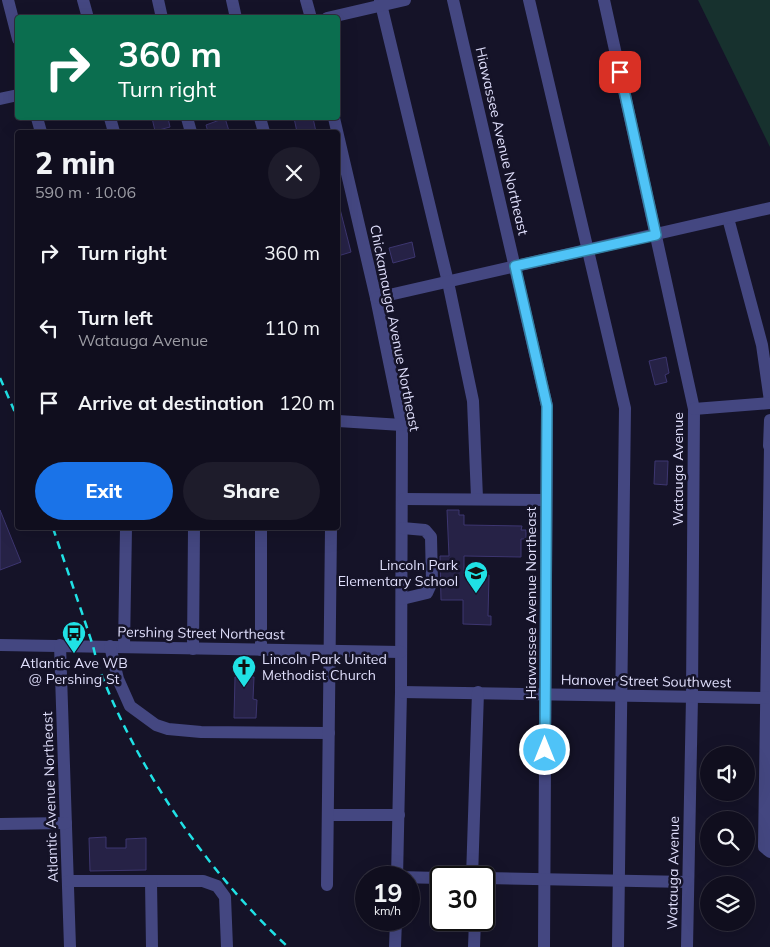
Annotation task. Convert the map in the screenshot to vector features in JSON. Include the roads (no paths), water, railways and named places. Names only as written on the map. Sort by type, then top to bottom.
[{"type":"street","points":[[8,0],[15,27]]},
{"type":"street","points":[[83,0],[87,15]]},
{"type":"street","points":[[158,0],[161,15]]},
{"type":"street","points":[[232,0],[235,15]]},
{"type":"street","points":[[306,0],[310,15]]},
{"type":"street","points":[[338,15],[380,3],[405,0]]},
{"type":"street","name":"Hiawassee Avenue Northeast","points":[[453,0],[547,406],[544,947]]},
{"type":"street","points":[[529,0],[625,408],[618,947]]},
{"type":"street","name":"Watauga Avenue","points":[[604,0],[694,409],[692,697],[687,947]]},
{"type":"street","points":[[380,3],[448,282],[473,401],[477,498]]},
{"type":"street","points":[[0,99],[15,96]]},
{"type":"street","name":"Chickamauga Avenue Northeast","points":[[340,144],[376,298],[402,425],[402,692],[397,866]]},
{"type":"street","points":[[376,298],[770,208]]},
{"type":"street","points":[[694,409],[770,402],[762,345],[728,218]]},
{"type":"street","points":[[770,420],[764,847],[770,852]]},
{"type":"street","points":[[340,421],[402,425]]},
{"type":"street","points":[[403,499],[477,498],[546,500]]},
{"type":"street","points":[[402,528],[425,530],[431,537],[432,582],[427,593],[402,599]]},
{"type":"street","points":[[124,647],[126,530]]},
{"type":"street","points":[[193,649],[194,530]]},
{"type":"street","points":[[261,530],[261,650]]},
{"type":"street","points":[[327,885],[331,530]]},
{"type":"street","name":"Pershing Street Northeast","points":[[0,645],[401,652]]},
{"type":"street","name":"Atlantic Avenue Northeast","points":[[60,645],[70,947]]},
{"type":"street","points":[[110,646],[118,679],[130,706],[156,725],[168,729],[201,732],[329,733]]},
{"type":"street","name":"Hanover Street Southwest","points":[[402,692],[767,698]]},
{"type":"street","points":[[472,866],[478,692]]},
{"type":"street","points":[[328,814],[399,815]]},
{"type":"street","points":[[0,824],[66,823]]},
{"type":"street","points":[[495,878],[688,882]]},
{"type":"street","points":[[68,881],[204,881],[217,886],[225,897],[227,947]]},
{"type":"street","points":[[151,881],[152,947]]},
{"type":"street","points":[[395,947],[396,931]]},
{"type":"street","points":[[474,947],[475,931]]},
{"type":"railway","points":[[0,378],[15,412]]},
{"type":"railway","points":[[54,530],[100,671],[116,709],[135,746],[179,820],[204,854],[231,887],[288,947]]},
{"type":"place","name":"Lincoln Park Elementary School","points":[[476,594]]},
{"type":"place","name":"Atlantic Ave WB @ Pershing St","points":[[74,654]]},
{"type":"place","name":"Lincoln Park United Methodist Church","points":[[244,688]]}]
